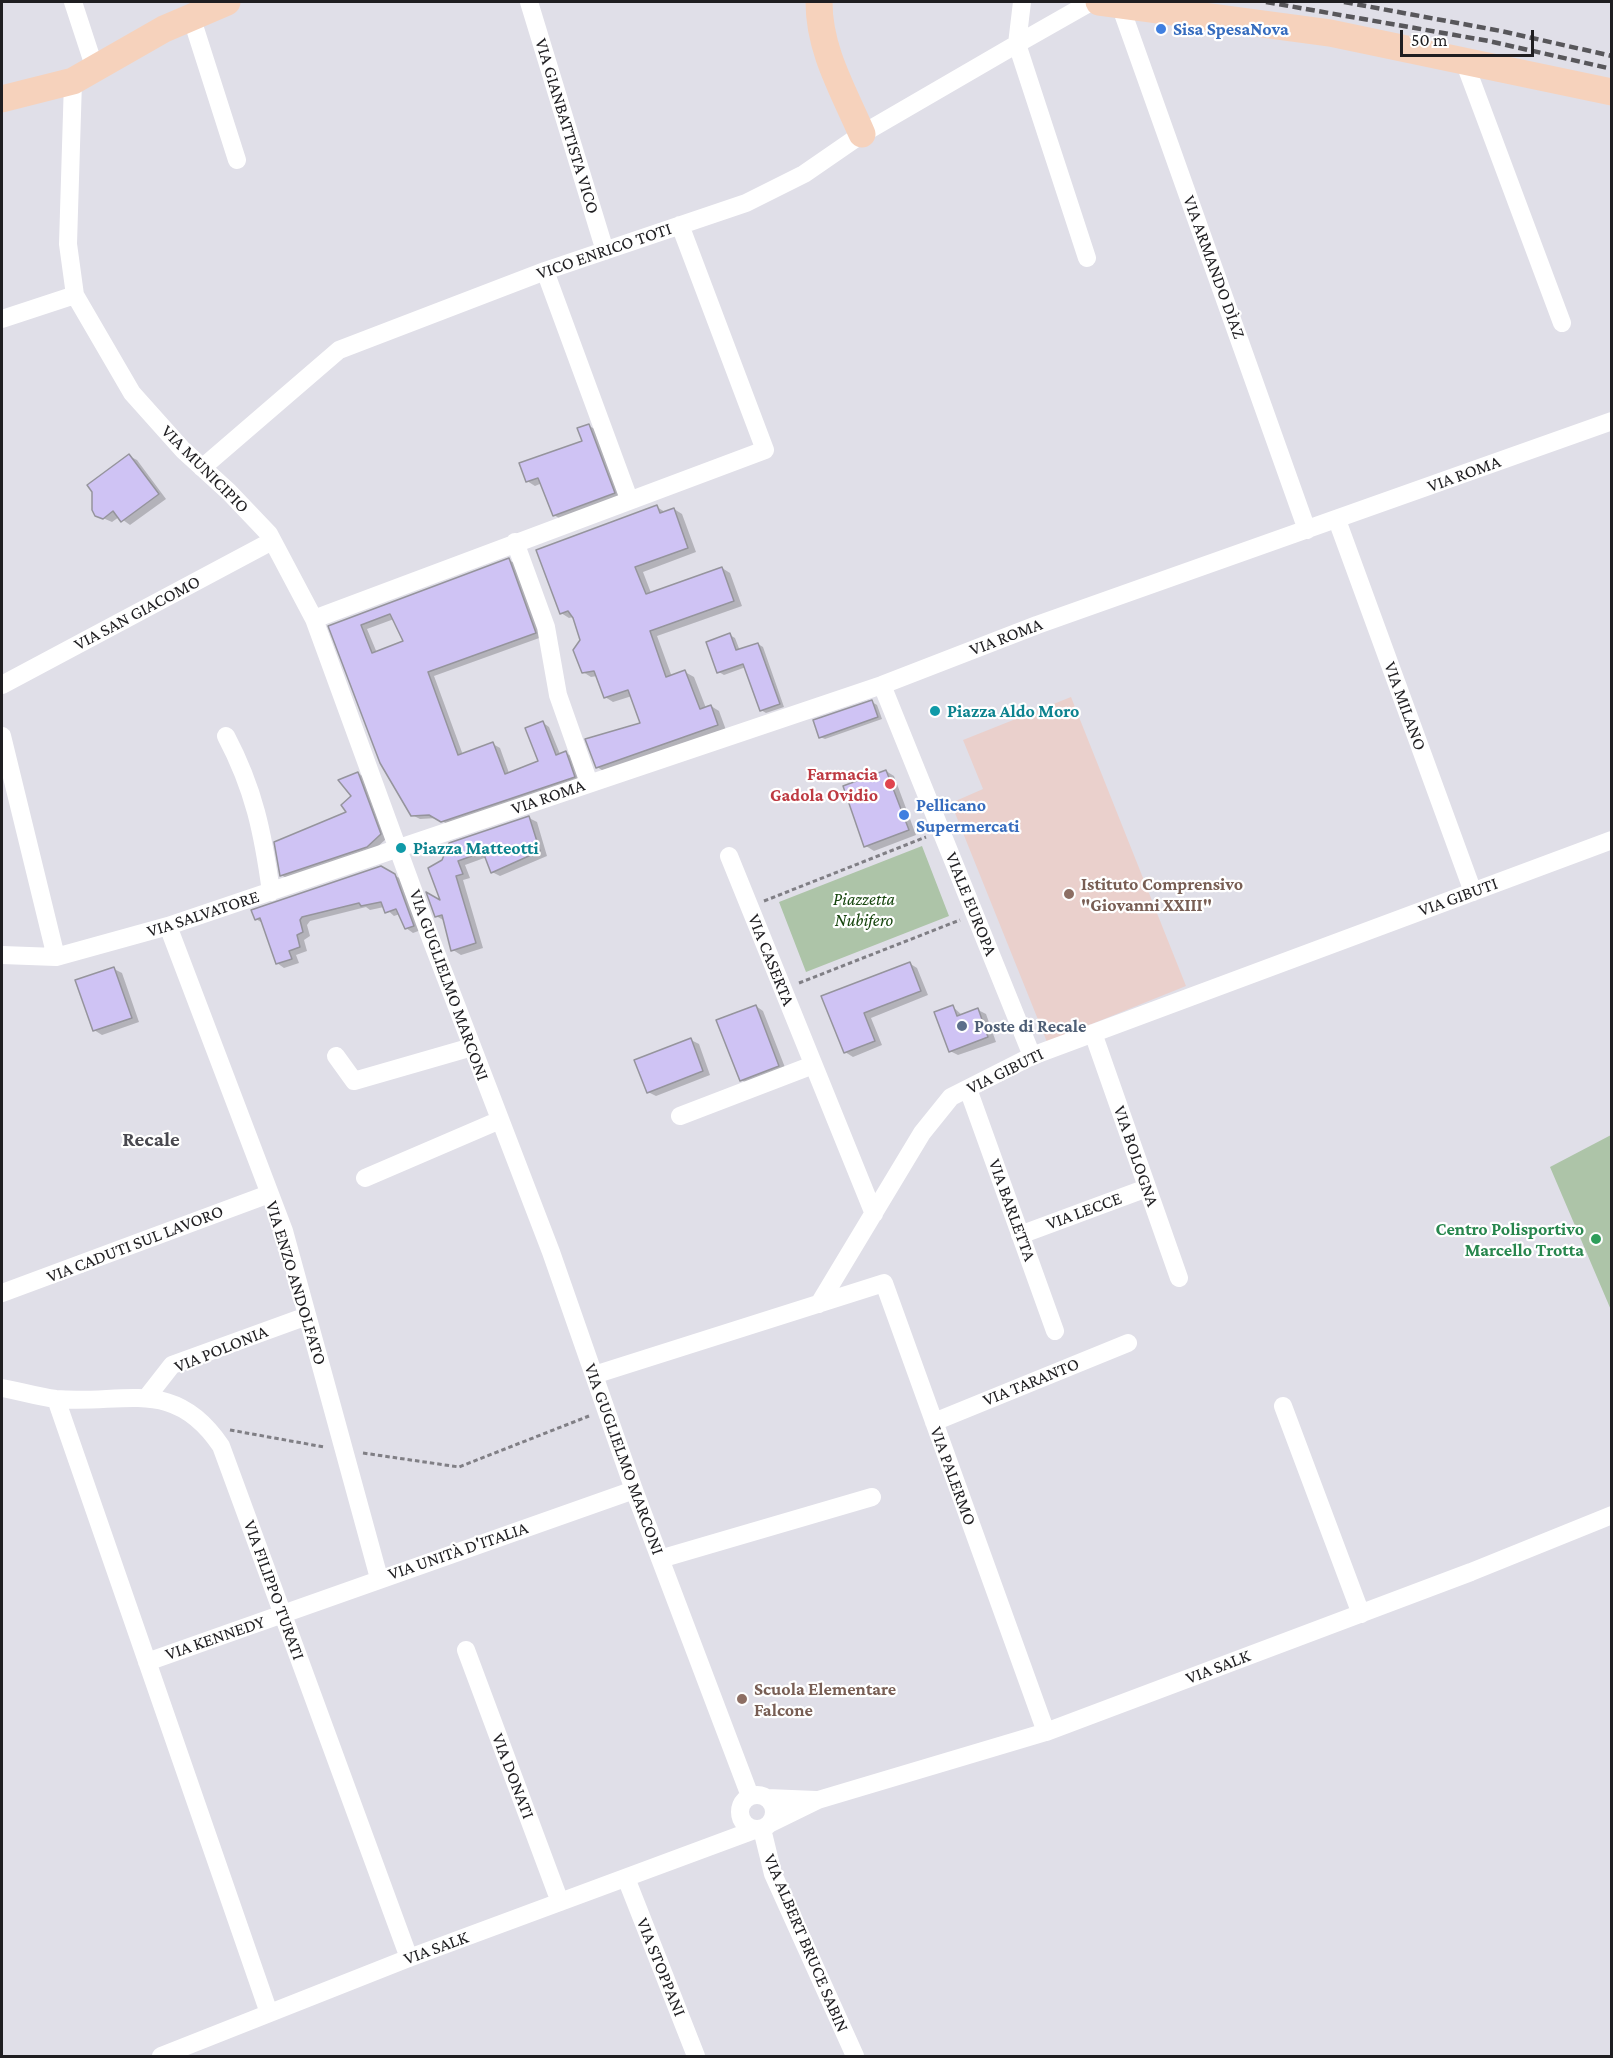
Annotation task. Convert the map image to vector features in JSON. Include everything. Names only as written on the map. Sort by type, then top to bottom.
[{"type":"street","name":"VIA MUNICIPIO","points":[[73,2],[84,75],[68,244],[75,295],[132,393],[183,450],[229,492],[272,541],[314,619],[400,849]]},
{"type":"street","points":[[2,99],[84,75],[191,16],[227,2]]},
{"type":"street","name":"VIA GIANBATTISTA VICO","points":[[529,2],[605,250]]},
{"type":"street","points":[[819,2],[819,27],[825,50],[862,134]]},
{"type":"street","points":[[1022,2],[1017,45],[1087,258]]},
{"type":"street","name":"VICO ENRICO TOTI","points":[[202,468],[339,350],[545,271],[746,203],[804,174],[862,134],[1091,2]]},
{"type":"street","points":[[1109,3],[1330,33],[1611,92]]},
{"type":"street","name":"VIA ARMANDO DÌAZ","points":[[1109,3],[1307,530]]},
{"type":"street","points":[[191,16],[237,160]]},
{"type":"street","points":[[1464,61],[1562,323]]},
{"type":"street","points":[[314,619],[629,499],[765,450],[680,225]]},
{"type":"street","points":[[545,271],[629,499]]},
{"type":"street","points":[[2,319],[75,295]]},
{"type":"street","name":"VIA ROMA","points":[[400,849],[882,685],[1037,625],[1611,421]]},
{"type":"street","name":"VIA MILANO","points":[[1337,520],[1473,892]]},
{"type":"street","name":"VIA SAN GIACOMO","points":[[2,685],[272,541]]},
{"type":"street","points":[[515,542],[546,627],[558,695],[589,783]]},
{"type":"street","name":"VIALE EUROPA","points":[[882,685],[1032,1056]]},
{"type":"street","points":[[2,736],[56,957]]},
{"type":"street","points":[[226,736],[248,784],[262,826],[271,892]]},
{"type":"street","name":"VIA GIBUTI","points":[[819,1304],[922,1134],[951,1097],[1032,1056],[1611,840]]},
{"type":"street","name":"VIA SALVATORE","points":[[2,955],[56,957],[168,926],[400,849]]},
{"type":"street","name":"VIA GUGLIELMO MARCONI","points":[[400,849],[472,1047],[551,1252],[633,1490],[753,1799]]},
{"type":"street","name":"VIA CASERTA","points":[[729,856],[874,1214]]},
{"type":"street","name":"VIA ENZO ANDOLFATO","points":[[168,926],[284,1231],[379,1578]]},
{"type":"street","name":"VIA BOLOGNA","points":[[1093,1033],[1179,1278]]},
{"type":"street","points":[[336,1056],[354,1081],[472,1047]]},
{"type":"street","points":[[680,1116],[813,1065]]},
{"type":"street","name":"VIA BARLETTA","points":[[968,1089],[1055,1331]]},
{"type":"street","points":[[365,1179],[500,1120]]},
{"type":"street","name":"VIA LECCE","points":[[1020,1235],[1147,1188]]},
{"type":"street","name":"VIA CADUTI SUL LAVORO","points":[[2,1293],[269,1194]]},
{"type":"street","name":"VIA PALERMO","points":[[819,1304],[884,1283],[1046,1732]]},
{"type":"street","points":[[594,1375],[819,1304]]},
{"type":"street","name":"VIA POLONIA","points":[[147,1397],[172,1365],[307,1316]]},
{"type":"street","name":"VIA TARANTO","points":[[934,1422],[1128,1343]]},
{"type":"street","name":"VIA FILIPPO TURATI","points":[[2,1388],[56,1399],[147,1397],[192,1413],[208,1426],[221,1446],[409,1958]]},
{"type":"street","points":[[56,1399],[269,2013]]},
{"type":"street","points":[[1283,1406],[1361,1614]]},
{"type":"street","name":"VIA UNITÀ D'ITALIA","points":[[284,1614],[379,1578],[633,1490]]},
{"type":"street","points":[[660,1559],[872,1497]]},
{"type":"street","name":"VIA SALK","points":[[161,2056],[409,1958],[763,1827],[818,1800],[1046,1732],[1471,1572],[1611,1515]]},
{"type":"street","name":"VIA KENNEDY","points":[[147,1662],[284,1614]]},
{"type":"street","name":"VIA DONATI","points":[[466,1650],[560,1902]]},
{"type":"street","points":[[753,1799],[774,1807],[763,1827],[743,1822],[753,1799]]},
{"type":"street","points":[[712,1844],[753,1799]]},
{"type":"street","name":"VIA SALK","points":[[753,1799],[818,1800]]},
{"type":"street","name":"VIA ALBERT BRUCE SABIN","points":[[763,1827],[773,1875],[855,2056]]},
{"type":"street","name":"VIA STOPPANI","points":[[626,1878],[696,2056]]},
{"type":"path","points":[[750,906],[941,831]]},
{"type":"path","points":[[783,990],[975,914]]},
{"type":"path","points":[[208,1426],[344,1451],[459,1467],[606,1410]]},
{"type":"shaded area","name":"Istituto Comprensivo \"Giovanni XXIII\"","points":[[1071,697],[1186,986],[1047,1042],[951,803],[983,789],[963,740]]},
{"type":"green space","name":"Piazzetta Nubifero","points":[[922,846],[949,916],[806,972],[779,902]]},
{"type":"green space","name":"Centro Polisportivo Marcello Trotta","points":[[1611,1135],[1611,1310],[1550,1167]]},
{"type":"building","points":[[589,424],[615,493],[553,516],[538,478],[526,482],[519,463],[582,441],[577,428]]},
{"type":"building","points":[[129,454],[159,494],[121,522],[113,511],[103,519],[95,516],[92,510],[92,492],[87,485]]},
{"type":"building","points":[[657,505],[660,513],[674,508],[688,548],[635,567],[646,594],[722,567],[734,601],[650,631],[666,677],[685,670],[700,709],[711,705],[718,725],[596,768],[585,739],[640,723],[628,690],[604,698],[594,671],[582,673],[573,650],[580,640],[573,618],[568,611],[560,614],[536,550]]},
{"type":"building","points":[[509,558],[536,633],[428,672],[458,755],[493,742],[505,774],[538,761],[525,728],[543,721],[556,755],[566,751],[575,777],[441,822],[429,815],[411,816],[380,763],[328,626]],"holes":[[[390,614],[403,641],[372,653],[361,625]]]},
{"type":"building","points":[[730,633],[736,650],[758,643],[780,704],[760,711],[743,664],[717,673],[706,642]]},
{"type":"building","points":[[872,700],[878,717],[819,738],[813,720]]},
{"type":"building","points":[[886,770],[909,830],[864,847],[843,786]]},
{"type":"building","points":[[358,772],[381,834],[367,847],[280,876],[274,842],[346,812],[341,805],[351,796],[338,780]]},
{"type":"building","points":[[529,816],[540,851],[491,873],[483,852],[458,861],[463,874],[456,876],[476,943],[451,951],[442,915],[435,917],[426,892],[440,900],[428,868],[442,860],[449,843]]},
{"type":"building","points":[[381,866],[395,874],[414,926],[405,929],[396,909],[385,913],[381,902],[361,906],[359,903],[302,917],[300,920],[303,932],[297,935],[300,947],[289,951],[292,959],[276,964],[260,918],[255,920],[251,910]]},
{"type":"building","points":[[910,962],[921,991],[864,1013],[875,1041],[844,1053],[821,996]]},
{"type":"building","points":[[114,967],[132,1018],[93,1031],[75,980]]},
{"type":"building","points":[[756,1005],[779,1066],[740,1081],[716,1020]]},
{"type":"building","name":"Poste di Recale","points":[[953,1005],[957,1016],[978,1008],[988,1037],[949,1052],[934,1012]]},
{"type":"building","points":[[691,1038],[703,1071],[647,1093],[634,1060]]},
{"type":"railway","points":[[1266,2],[1489,41],[1612,69]]},
{"type":"railway","points":[[1344,2],[1501,31],[1612,56]]},
{"type":"place","name":"Sisa SpesaNova","points":[[1161,29]]},
{"type":"place","name":"Piazza Aldo Moro","points":[[935,711]]},
{"type":"place","name":"Farmacia Gadola Ovidio","points":[[890,784]]},
{"type":"place","name":"Pellicano Supermercati","points":[[904,815]]},
{"type":"place","name":"Piazza Matteotti","points":[[401,848]]},
{"type":"place","name":"Istituto Comprensivo \"Giovanni XXIII\"","points":[[1069,894]]},
{"type":"place","name":"Poste di Recale","points":[[962,1026]]},
{"type":"place","name":"Centro Polisportivo Marcello Trotta","points":[[1596,1239]]},
{"type":"place","name":"Scuola Elementare Falcone","points":[[742,1699]]},
{"type":"district","name":"Recale","points":[[151,1140]]}]
